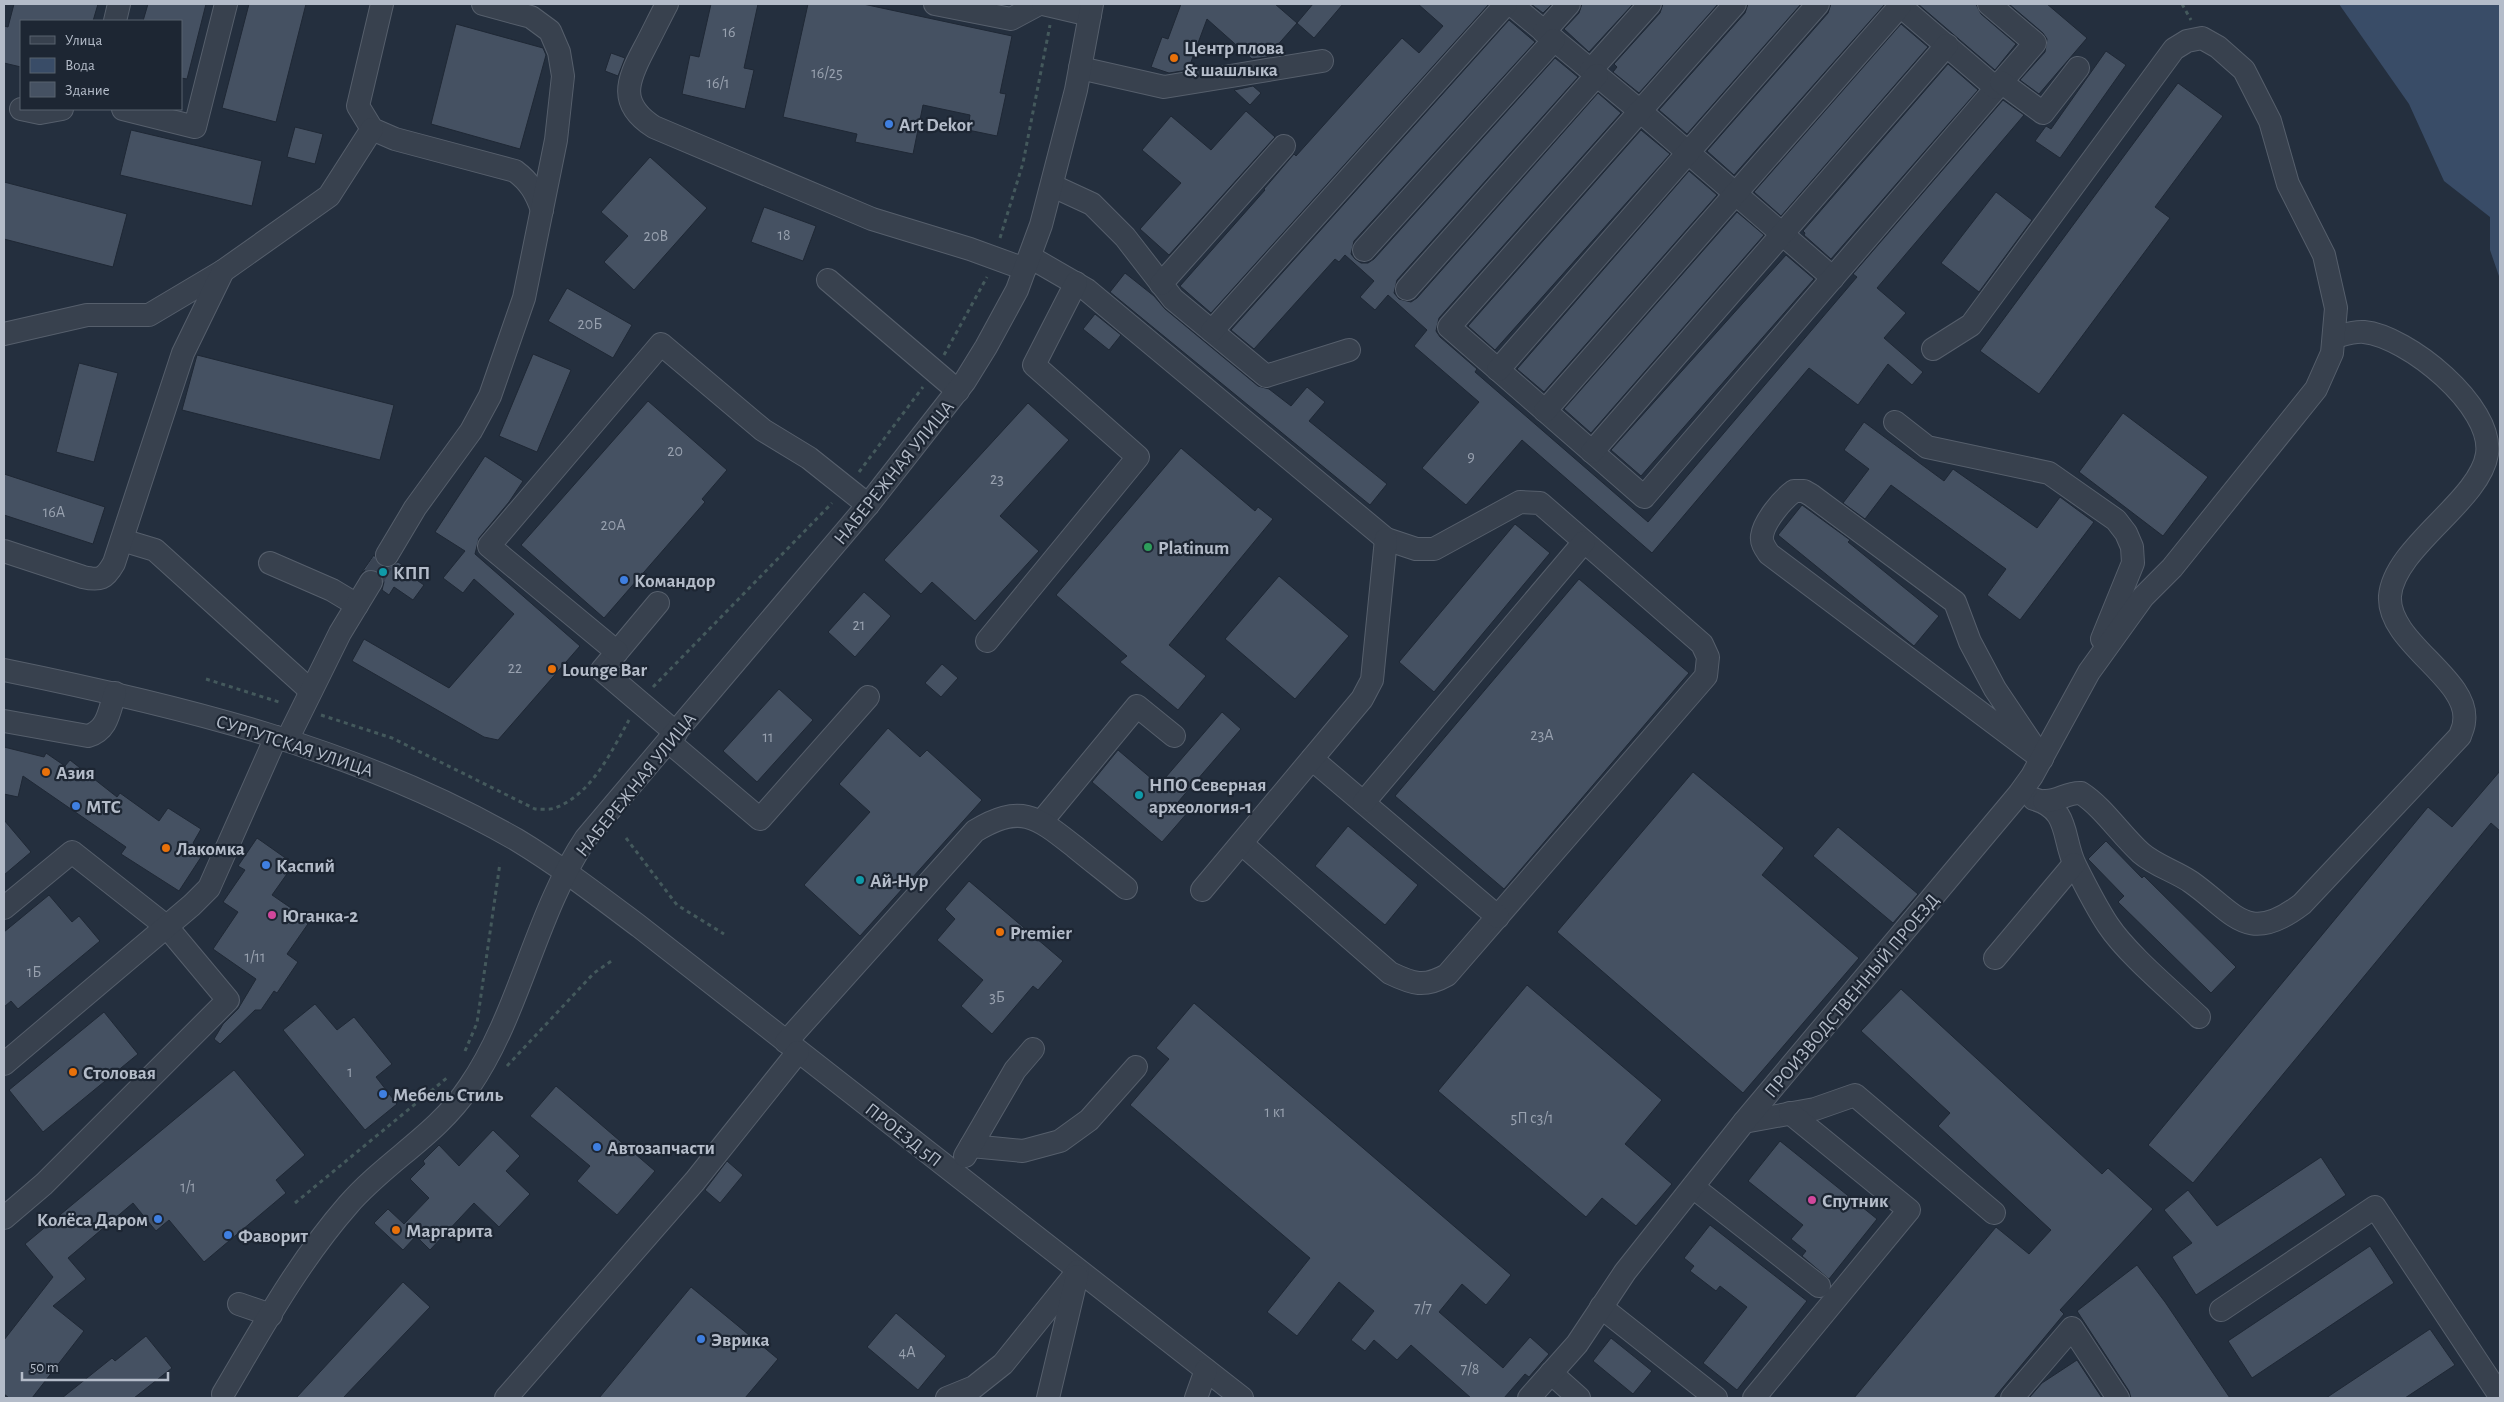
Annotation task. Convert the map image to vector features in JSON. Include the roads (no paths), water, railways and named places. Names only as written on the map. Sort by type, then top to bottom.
[{"type":"street","points":[[115,20],[119,4]]},
{"type":"street","points":[[127,110],[195,127],[226,4]]},
{"type":"street","points":[[382,4],[358,106],[372,129],[395,139],[515,172],[526,179],[535,192],[542,210]]},
{"type":"street","points":[[387,555],[415,508],[471,430],[490,396],[524,298],[556,140],[563,76],[559,52],[550,32],[531,17],[483,4]]},
{"type":"street","points":[[667,4],[632,72],[628,88],[634,110],[654,127],[872,219],[994,257],[1028,263],[1076,283],[1103,303],[1386,540],[1416,549],[1434,549],[1520,502],[1540,503],[1702,644],[1708,657],[1706,676],[1447,975],[1431,984],[1409,982],[1390,973],[1242,844]]},
{"type":"street","points":[[936,4],[1011,19],[1045,5],[1091,10]]},
{"type":"street","points":[[1212,331],[1506,4]]},
{"type":"street","points":[[1511,4],[1833,278]]},
{"type":"street","points":[[1364,250],[1549,36],[1569,4]]},
{"type":"street","points":[[1407,289],[1594,73],[1650,4]]},
{"type":"street","points":[[1735,4],[1449,327],[1644,497],[2035,43],[1989,4]]},
{"type":"street","points":[[1498,370],[1818,4]]},
{"type":"street","points":[[1545,411],[1899,5],[1947,46],[1999,85],[2043,113],[2078,68]]},
{"type":"street","name":"НАБЕРЕЖНАЯ УЛИЦА","points":[[220,1397],[320,1240],[349,1204],[440,1123],[471,1085],[483,1065],[511,1004],[565,872],[596,826],[868,505],[958,391],[1004,316],[1028,263],[1052,186],[1080,68],[1091,10]]},
{"type":"street","name":"ПРОИЗВОДСТВЕННЫЙ ПРОЕЗД","points":[[1529,1398],[1577,1344],[1625,1272],[1744,1122],[2019,794],[2042,759],[2089,672],[2157,581],[2172,568],[2316,389],[2332,353],[2336,308],[2324,254],[2288,184],[2270,121],[2244,70],[2218,46],[2202,38],[2187,41],[2174,49],[1971,325],[1933,350]]},
{"type":"street","points":[[1592,452],[1947,46]]},
{"type":"street","points":[[1080,68],[1164,88],[1322,61]]},
{"type":"street","points":[[4,104],[20,109]]},
{"type":"street","points":[[26,110],[40,113],[56,110]]},
{"type":"street","points":[[4,334],[87,315],[149,315],[223,271],[329,196],[372,129]]},
{"type":"street","points":[[1161,284],[1284,146]]},
{"type":"street","points":[[1052,186],[1092,204],[1125,237],[1173,299],[1266,376],[1349,350]]},
{"type":"street","points":[[4,551],[96,580],[108,575],[122,540],[183,353],[223,271]]},
{"type":"street","points":[[828,280],[958,391]]},
{"type":"street","points":[[987,641],[1138,457],[1034,365],[1076,283]]},
{"type":"street","points":[[2044,802],[2052,801],[2068,794],[2081,794],[2088,798],[2131,843],[2152,861],[2190,881],[2232,916],[2246,924],[2268,924],[2279,920],[2302,904],[2460,736],[2465,721],[2462,706],[2451,686],[2403,632],[2391,612],[2390,595],[2396,576],[2410,556],[2477,479],[2487,454],[2485,433],[2459,390],[2417,353],[2381,336],[2363,331],[2334,337]]},
{"type":"street","points":[[617,652],[489,546],[661,344],[763,430],[789,455],[847,488],[868,505]]},
{"type":"street","points":[[1895,422],[1927,447],[2049,473],[2116,520],[2126,533],[2132,547],[2134,563],[2089,672]]},
{"type":"street","points":[[1804,491],[1955,602],[1970,642],[1995,690],[2042,759],[1769,554],[1764,547],[1762,537],[1765,527],[1787,496],[1794,492],[1804,491]]},
{"type":"street","points":[[122,540],[154,550],[307,700]]},
{"type":"street","points":[[1202,890],[1362,699],[1372,680],[1386,540]]},
{"type":"street","points":[[1364,802],[1584,542]]},
{"type":"street","points":[[270,563],[332,590],[357,605]]},
{"type":"street","points":[[2134,563],[2157,581]]},
{"type":"street","points":[[4,1064],[167,927],[209,888],[282,739],[307,700],[340,633],[371,582]]},
{"type":"street","points":[[658,603],[602,670],[639,702],[672,737],[760,819],[868,697]]},
{"type":"street","name":"СУРГУТСКАЯ УЛИЦА","points":[[4,670],[186,710],[282,739],[381,773],[515,839],[565,872]]},
{"type":"street","points":[[4,721],[88,736],[98,733],[105,725],[115,693]]},
{"type":"street","points":[[1042,821],[1137,706],[1174,736]]},
{"type":"street","points":[[1312,758],[1498,917]]},
{"type":"street","points":[[2019,794],[2044,802],[2056,810],[2062,821],[2074,864],[2108,926],[2199,1017]]},
{"type":"street","points":[[506,1398],[695,1181],[792,1047],[975,831],[994,819],[1020,816],[1042,821],[1126,888]]},
{"type":"street","points":[[4,908],[72,852],[167,927],[228,1000],[44,1184],[4,1218]]},
{"type":"street","points":[[1995,958],[2074,864]]},
{"type":"street","name":"ПРОЕЗД 5П","points":[[565,872],[640,927],[1242,1398]]},
{"type":"street","points":[[955,1174],[1015,1070],[1033,1049]]},
{"type":"street","points":[[971,1146],[1023,1151],[1060,1142],[1089,1120],[1136,1066]]},
{"type":"street","points":[[1744,1122],[1815,1109],[1854,1095],[1994,1212]]},
{"type":"street","points":[[1754,1398],[1909,1210],[1790,1113]]},
{"type":"street","points":[[1693,1186],[1819,1286]]},
{"type":"street","points":[[2221,1310],[2375,1207],[2500,1396]]},
{"type":"street","points":[[947,1398],[974,1387],[1003,1364],[1078,1271]]},
{"type":"street","points":[[1048,1398],[1078,1271]]},
{"type":"street","points":[[239,1304],[271,1315]]},
{"type":"street","points":[[1601,1307],[1716,1398]]},
{"type":"street","points":[[2012,1398],[2072,1328],[2118,1398]]},
{"type":"street","points":[[1196,1398],[1206,1370]]},
{"type":"street","points":[[1551,1373],[1579,1398]]},
{"type":"water","points":[[2339,4],[2500,4],[2500,279],[2490,250],[2490,217],[2444,181],[2409,104]]},
{"type":"tunnel","points":[[371,582],[387,555]]},
{"type":"place","name":"Центр плова & шашлыка","points":[[1174,58]]},
{"type":"place","name":"Art Dekor","points":[[889,124]]},
{"type":"place","name":"Platinum","points":[[1148,547]]},
{"type":"place","name":"КПП","points":[[383,572]]},
{"type":"place","name":"Командор","points":[[624,580]]},
{"type":"place","name":"Lounge Bar","points":[[552,669]]},
{"type":"place","name":"Азия","points":[[46,772]]},
{"type":"place","name":"НПО Северная археология-1","points":[[1139,795]]},
{"type":"place","name":"МТС","points":[[76,806]]},
{"type":"place","name":"Лакомка","points":[[166,848]]},
{"type":"place","name":"Каспий","points":[[266,865]]},
{"type":"place","name":"Ай-Нур","points":[[860,880]]},
{"type":"place","name":"Юганка-2","points":[[272,915]]},
{"type":"place","name":"Premier","points":[[1000,932]]},
{"type":"place","name":"Столовая","points":[[73,1072]]},
{"type":"place","name":"Мебель Стиль","points":[[383,1094]]},
{"type":"place","name":"Автозапчасти","points":[[597,1147]]},
{"type":"place","name":"Спутник","points":[[1812,1200]]},
{"type":"place","name":"Колёса Даром","points":[[158,1219]]},
{"type":"place","name":"Маргарита","points":[[396,1230]]},
{"type":"place","name":"Фаворит","points":[[228,1235]]},
{"type":"place","name":"Эврика","points":[[701,1339]]}]
